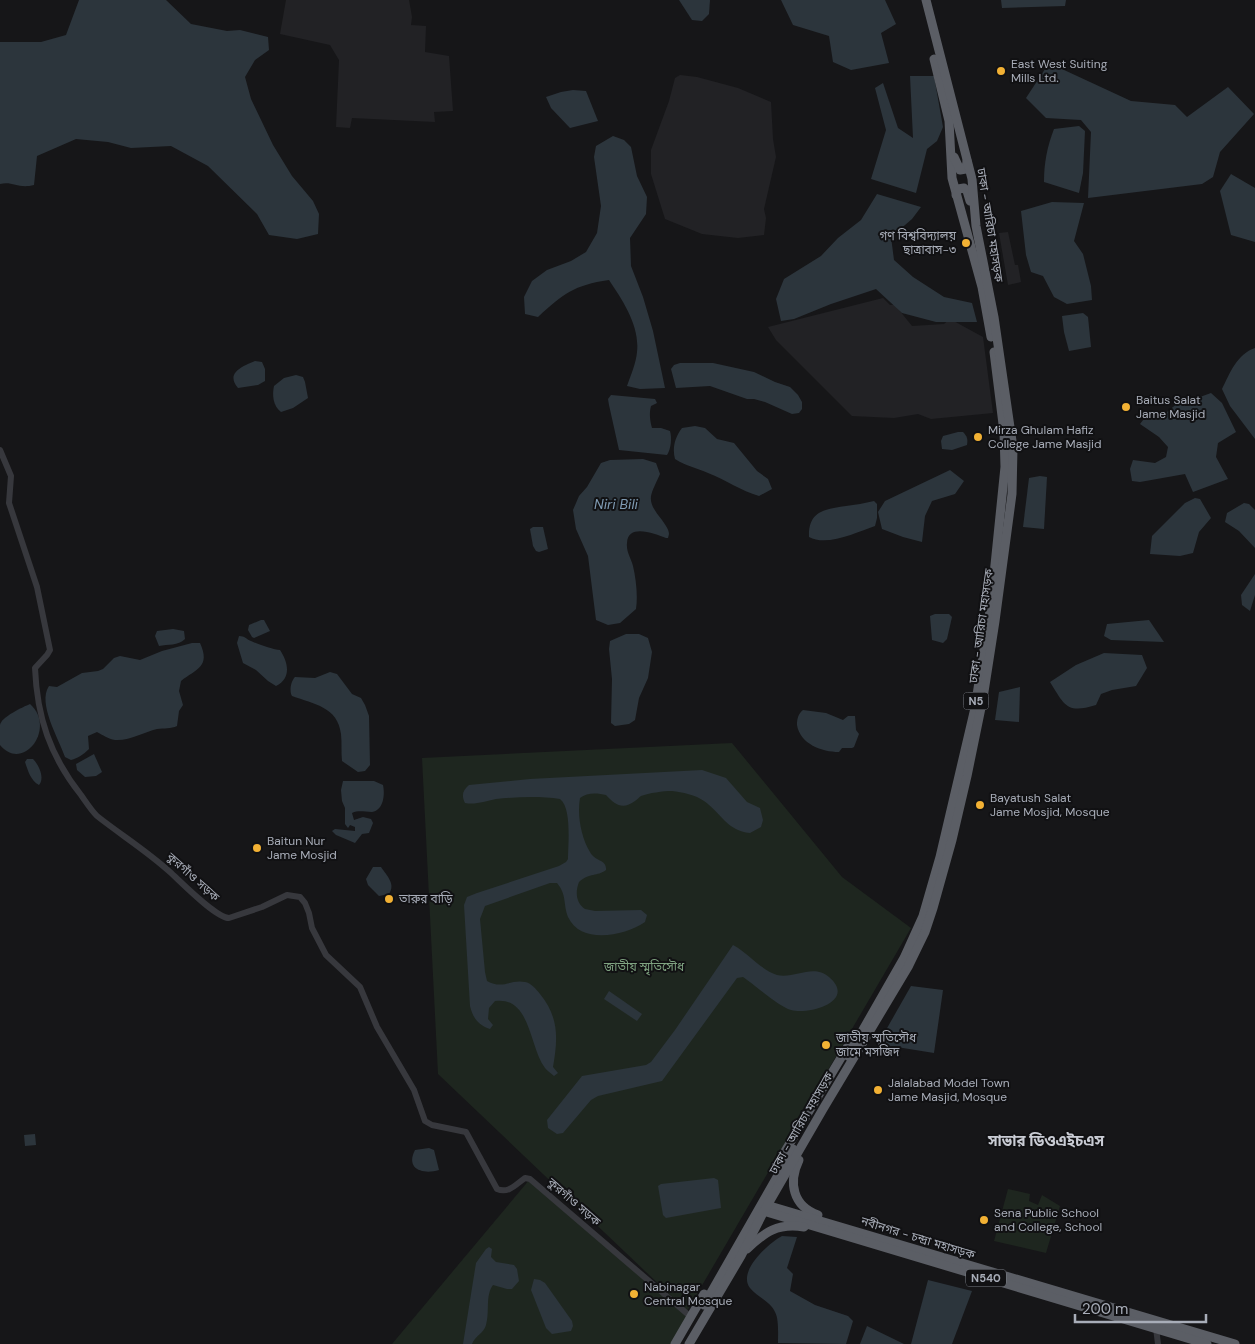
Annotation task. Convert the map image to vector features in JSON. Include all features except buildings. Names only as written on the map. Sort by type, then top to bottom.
[{"type":"highway","name":"N5","points":[[682,1344],[766,1208],[914,938],[928,903],[975,708],[998,549],[1005,467],[1004,432],[993,348],[982,287],[952,178],[947,107],[920,0]]},
{"type":"highway","name":"ঢাকা - আরিচা মহাসড়ক","points":[[689,1344],[908,965],[925,932],[952,840],[968,776],[983,698],[1006,537],[1014,458],[1005,384],[974,213],[973,188],[926,0]]},
{"type":"highway","points":[[950,147],[960,170],[966,169],[967,160]]},
{"type":"highway","points":[[956,195],[958,189],[964,188],[967,191],[974,213]]},
{"type":"highway","points":[[675,1344],[856,1030],[872,1014]]},
{"type":"highway","points":[[741,1256],[768,1232],[779,1227],[790,1226],[804,1227],[876,1251],[891,1246],[882,1234],[820,1216],[802,1206],[797,1197],[793,1181],[798,1161],[810,1139],[813,1127]]},
{"type":"highway","name":"নবীনগর - চন্দ্রা মহাসড়ক","points":[[766,1208],[1207,1344]]},
{"type":"highway","name":"নবীনগর - চন্দ্রা মহাসড়ক","points":[[891,1246],[1235,1344]]},
{"type":"highway","points":[[694,1344],[723,1293],[725,1282]]},
{"type":"street","name":"কুরগাঁও সড়ক","points":[[0,450],[11,476],[9,504],[37,587],[50,650],[35,668],[36,696],[40,713],[49,742],[62,769],[96,814],[156,859],[204,903],[225,918],[262,907],[287,895],[300,897],[305,903],[312,928],[326,955],[360,987],[381,1035],[399,1062],[414,1090],[425,1121],[432,1125],[466,1132],[497,1189],[505,1191],[516,1186],[525,1178],[530,1179],[691,1317]]},
{"type":"street","points":[[1156,1328],[1158,1344]]},
{"type":"shaded area","points":[[286,0],[409,0],[412,17],[411,25],[426,26],[425,52],[449,56],[453,111],[434,112],[435,122],[352,118],[350,128],[336,127],[339,60],[330,45],[280,34]]},
{"type":"shaded area","points":[[680,75],[697,77],[738,88],[771,102],[776,157],[764,209],[766,218],[764,235],[738,238],[702,234],[665,219],[651,174],[651,150],[669,101],[675,78]]},
{"type":"shaded area","points":[[1008,232],[1015,265],[1018,265],[1021,282],[1008,285],[999,233]]},
{"type":"shaded area","points":[[883,298],[890,305],[895,305],[912,326],[944,324],[950,319],[983,337],[993,413],[931,419],[918,414],[894,418],[852,416],[776,340],[768,327]]},
{"type":"green space","name":"জাতীয় স্মৃতিসৌধ","points":[[732,743],[842,877],[911,928],[687,1311],[438,1074],[422,758]]},
{"type":"green space","points":[[530,1179],[691,1317],[674,1344],[392,1344]]},
{"type":"green space","points":[[1008,1189],[1030,1194],[1029,1201],[1038,1205],[1042,1195],[1060,1206],[1046,1253],[994,1241]]},
{"type":"water","points":[[79,0],[166,0],[191,24],[227,31],[240,30],[268,37],[269,50],[255,60],[245,77],[251,99],[273,145],[292,176],[313,201],[319,214],[318,234],[297,239],[269,235],[257,214],[208,166],[171,146],[131,148],[108,142],[76,139],[37,156],[34,185],[0,184],[0,42],[41,42],[66,35]]},
{"type":"water","points":[[679,0],[710,0],[709,14],[702,21],[692,20]]},
{"type":"water","points":[[781,0],[885,0],[896,24],[881,33],[889,63],[851,70],[833,62],[829,36],[793,25]]},
{"type":"water","points":[[1001,0],[1066,0],[1065,6],[1002,8]]},
{"type":"water","points":[[1049,63],[1131,101],[1175,105],[1187,117],[1228,87],[1254,114],[1220,152],[1213,177],[1202,184],[1088,198],[1091,132],[1081,120],[1046,118],[1026,98]]},
{"type":"water","points":[[910,76],[934,76],[943,127],[937,141],[927,149],[916,193],[871,179],[886,130],[875,88],[883,83],[898,128],[913,138]]},
{"type":"water","points":[[573,90],[586,91],[598,121],[570,128],[551,108],[546,97]]},
{"type":"water","points":[[1079,126],[1085,131],[1083,173],[1079,193],[1044,182],[1046,155],[1054,129]]},
{"type":"water","points":[[613,136],[624,140],[631,147],[637,176],[647,197],[646,214],[630,238],[631,266],[653,331],[665,388],[640,389],[627,386],[636,356],[636,333],[620,296],[609,280],[587,285],[570,292],[538,317],[525,314],[524,297],[532,281],[547,270],[571,261],[586,252],[597,233],[601,206],[594,157],[596,146]]},
{"type":"water","points":[[1231,174],[1255,188],[1255,242],[1231,235],[1220,191]]},
{"type":"water","points":[[877,194],[921,207],[912,219],[891,237],[894,260],[913,277],[944,297],[972,303],[977,322],[936,322],[902,313],[876,289],[794,319],[781,321],[776,299],[784,279],[821,256],[838,238],[861,220]]},
{"type":"water","points":[[1052,202],[1084,203],[1074,241],[1083,254],[1091,286],[1092,300],[1067,304],[1054,297],[1043,276],[1031,272],[1026,255],[1021,211]]},
{"type":"water","points":[[1083,313],[1088,317],[1091,347],[1069,351],[1062,316]]},
{"type":"water","points":[[1255,348],[1255,439],[1230,406],[1222,389],[1239,359]]},
{"type":"water","points":[[255,361],[262,362],[265,369],[265,381],[258,385],[238,388],[233,378],[235,374],[241,368]]},
{"type":"water","points":[[680,363],[713,363],[754,372],[790,387],[802,402],[802,409],[799,413],[792,414],[765,402],[747,399],[710,386],[676,388],[671,369],[674,365]]},
{"type":"water","points":[[296,375],[303,377],[308,398],[293,408],[281,412],[276,407],[274,400],[274,386],[284,378]]},
{"type":"water","points":[[1211,393],[1222,403],[1236,432],[1218,443],[1216,457],[1228,479],[1193,492],[1185,474],[1140,482],[1132,481],[1130,469],[1133,460],[1155,463],[1166,457],[1168,447],[1159,437],[1140,424],[1147,415],[1159,416],[1185,397],[1200,397]]},
{"type":"water","points":[[611,395],[655,399],[657,403],[651,406],[650,409],[651,425],[652,428],[670,431],[671,443],[667,455],[619,450],[608,399]]},
{"type":"water","points":[[695,426],[705,428],[717,439],[734,443],[757,471],[768,479],[772,489],[759,496],[675,459],[674,447],[680,431],[682,428]]},
{"type":"water","points":[[963,432],[967,439],[967,445],[952,450],[942,449],[941,441],[943,436]]},
{"type":"water","name":"Niri Bili","points":[[643,459],[656,463],[660,474],[652,493],[651,502],[668,529],[669,534],[668,538],[666,538],[637,532],[632,533],[629,537],[627,549],[636,582],[636,609],[620,623],[608,625],[596,620],[588,556],[576,529],[573,510],[579,496],[587,487],[601,463],[610,460]]},
{"type":"water","points":[[950,470],[964,481],[955,494],[932,501],[925,516],[922,542],[882,529],[878,512],[885,501]]},
{"type":"water","points":[[1047,477],[1044,529],[1023,527],[1029,478]]},
{"type":"water","points":[[1195,498],[1200,499],[1211,518],[1199,532],[1193,553],[1180,556],[1150,554],[1152,536],[1185,503]]},
{"type":"water","points":[[874,501],[877,504],[875,526],[851,535],[833,539],[816,540],[809,537],[811,522],[819,513],[831,508]]},
{"type":"water","points":[[1244,503],[1249,504],[1255,510],[1255,548],[1239,531],[1225,522],[1227,513]]},
{"type":"water","points":[[533,527],[543,527],[548,549],[536,551],[533,546],[530,529]]},
{"type":"water","points":[[1255,574],[1255,595],[1250,611],[1242,605],[1241,595]]},
{"type":"water","points":[[949,614],[952,617],[947,639],[943,643],[932,640],[930,616]]},
{"type":"water","points":[[264,620],[270,631],[254,638],[248,630],[249,625]]},
{"type":"water","points":[[1149,620],[1164,642],[1111,640],[1104,636],[1107,624]]},
{"type":"water","points":[[173,629],[184,631],[185,639],[176,644],[159,646],[155,636],[157,631]]},
{"type":"water","points":[[626,634],[639,634],[648,638],[652,652],[648,678],[639,698],[635,720],[629,724],[615,726],[611,723],[612,679],[609,649],[610,641]]},
{"type":"water","points":[[239,636],[266,647],[280,650],[287,670],[281,683],[276,686],[256,670],[243,663],[237,643]]},
{"type":"water","points":[[192,643],[200,643],[204,657],[197,670],[181,681],[179,691],[183,705],[179,711],[177,726],[157,729],[121,740],[110,739],[97,732],[88,736],[89,749],[85,753],[71,760],[65,757],[47,711],[46,693],[49,686],[57,687],[82,673],[103,669],[114,658],[120,656],[140,660],[162,651]]},
{"type":"water","points":[[1104,653],[1142,655],[1147,668],[1136,686],[1101,694],[1096,705],[1086,708],[1079,709],[1068,706],[1059,697],[1050,682],[1076,665]]},
{"type":"water","points":[[330,672],[337,674],[352,694],[361,698],[369,716],[370,765],[365,771],[358,772],[342,761],[339,725],[330,712],[291,694],[292,681],[295,677],[315,678]]},
{"type":"water","points":[[1020,687],[1019,722],[995,720],[999,692]]},
{"type":"water","points":[[30,704],[37,714],[40,724],[38,735],[34,744],[27,751],[18,754],[9,752],[0,745],[1,722]]},
{"type":"water","points":[[803,710],[826,713],[843,720],[848,716],[855,716],[856,730],[859,734],[854,747],[842,748],[839,752],[832,752],[807,742],[799,732],[797,725],[798,717]]},
{"type":"water","points":[[94,754],[102,772],[96,776],[85,777],[77,770],[76,764]]},
{"type":"water","points":[[27,759],[33,759],[39,768],[41,782],[39,785],[34,781],[29,772],[25,762]]},
{"type":"water","points":[[702,770],[726,778],[747,802],[760,808],[763,820],[761,827],[750,833],[742,832],[725,821],[701,799],[676,791],[640,796],[631,804],[623,806],[616,804],[603,794],[589,794],[580,798],[579,819],[584,840],[592,855],[605,864],[606,870],[579,882],[577,893],[580,904],[585,909],[595,911],[641,910],[647,915],[645,922],[615,934],[593,935],[583,932],[574,926],[568,917],[564,896],[557,883],[550,883],[485,906],[480,919],[487,981],[498,985],[520,981],[527,983],[535,988],[546,1003],[551,1011],[556,1029],[553,1067],[558,1073],[554,1076],[546,1069],[540,1059],[528,1025],[516,1006],[507,1002],[495,1001],[489,1008],[488,1019],[493,1025],[490,1029],[479,1023],[474,1017],[470,1006],[464,905],[467,897],[566,862],[568,859],[569,836],[566,810],[560,799],[545,797],[496,799],[477,803],[465,803],[463,798],[464,791],[469,785],[530,779]]},
{"type":"water","points":[[343,781],[374,781],[383,785],[384,797],[376,811],[352,813],[354,820],[363,817],[371,819],[373,823],[369,833],[362,834],[355,843],[336,835],[332,831],[335,829],[355,831],[355,827],[350,825],[348,828],[345,824],[345,808],[341,790]]},
{"type":"water","points":[[373,867],[381,867],[388,877],[392,887],[389,894],[379,896],[368,885],[366,879]]},
{"type":"water","points":[[733,945],[765,969],[777,975],[784,976],[810,971],[823,973],[836,986],[838,993],[828,1004],[819,1008],[799,1011],[791,1010],[773,1000],[743,977],[737,978],[662,1081],[598,1096],[591,1100],[563,1133],[557,1134],[548,1128],[547,1120],[582,1076],[646,1065],[651,1062]]},
{"type":"water","points":[[911,986],[943,990],[934,1053],[878,1044]]},
{"type":"water","points":[[609,991],[642,1014],[637,1021],[604,999]]},
{"type":"water","points":[[35,1134],[36,1145],[25,1146],[24,1135]]},
{"type":"water","points":[[429,1148],[434,1150],[439,1170],[427,1172],[417,1169],[412,1162],[415,1150]]},
{"type":"water","points":[[714,1178],[718,1180],[721,1208],[666,1218],[663,1215],[658,1186],[661,1184]]},
{"type":"water","points":[[782,1236],[797,1237],[787,1268],[793,1274],[790,1291],[815,1305],[848,1316],[853,1321],[846,1344],[778,1343],[778,1323],[773,1308],[750,1288],[747,1281],[751,1266],[756,1258]]},
{"type":"water","points":[[489,1247],[492,1249],[491,1257],[496,1262],[514,1265],[517,1269],[519,1281],[512,1289],[493,1285],[488,1299],[485,1328],[472,1344],[463,1344],[476,1263]]},
{"type":"water","points":[[534,1279],[545,1283],[572,1321],[571,1331],[552,1334],[546,1328],[531,1290]]},
{"type":"water","points":[[928,1280],[972,1291],[952,1344],[911,1344]]},
{"type":"water","points":[[867,1326],[904,1344],[860,1344]]},
{"type":"place","name":"East West Suiting Mills Ltd.","points":[[1001,71]]},
{"type":"place","name":"গণ বিশ্ববিদ্যালয় ছাত্রাবাস-৩","points":[[966,243]]},
{"type":"place","name":"Baitus Salat Jame Masjid","points":[[1126,407]]},
{"type":"place","name":"Mirza Ghulam Hafiz College Jame Masjid","points":[[978,437]]},
{"type":"place","name":"Bayatush Salat Jame Mosjid, Mosque","points":[[980,805]]},
{"type":"place","name":"Baitun Nur Jame Mosjid","points":[[257,848]]},
{"type":"place","name":"তারুর বাড়ি","points":[[389,899]]},
{"type":"place","name":"জাতীয় স্মৃতিসৌধ জামে মসজিদ","points":[[826,1045]]},
{"type":"place","name":"Jalalabad Model Town Jame Masjid, Mosque","points":[[878,1090]]},
{"type":"place","name":"Sena Public School and College, School","points":[[984,1220]]},
{"type":"place","name":"Nabinagar Central Mosque","points":[[634,1294]]},
{"type":"district","name":"সাভার ডিওএইচএস","points":[[1046,1141]]}]
